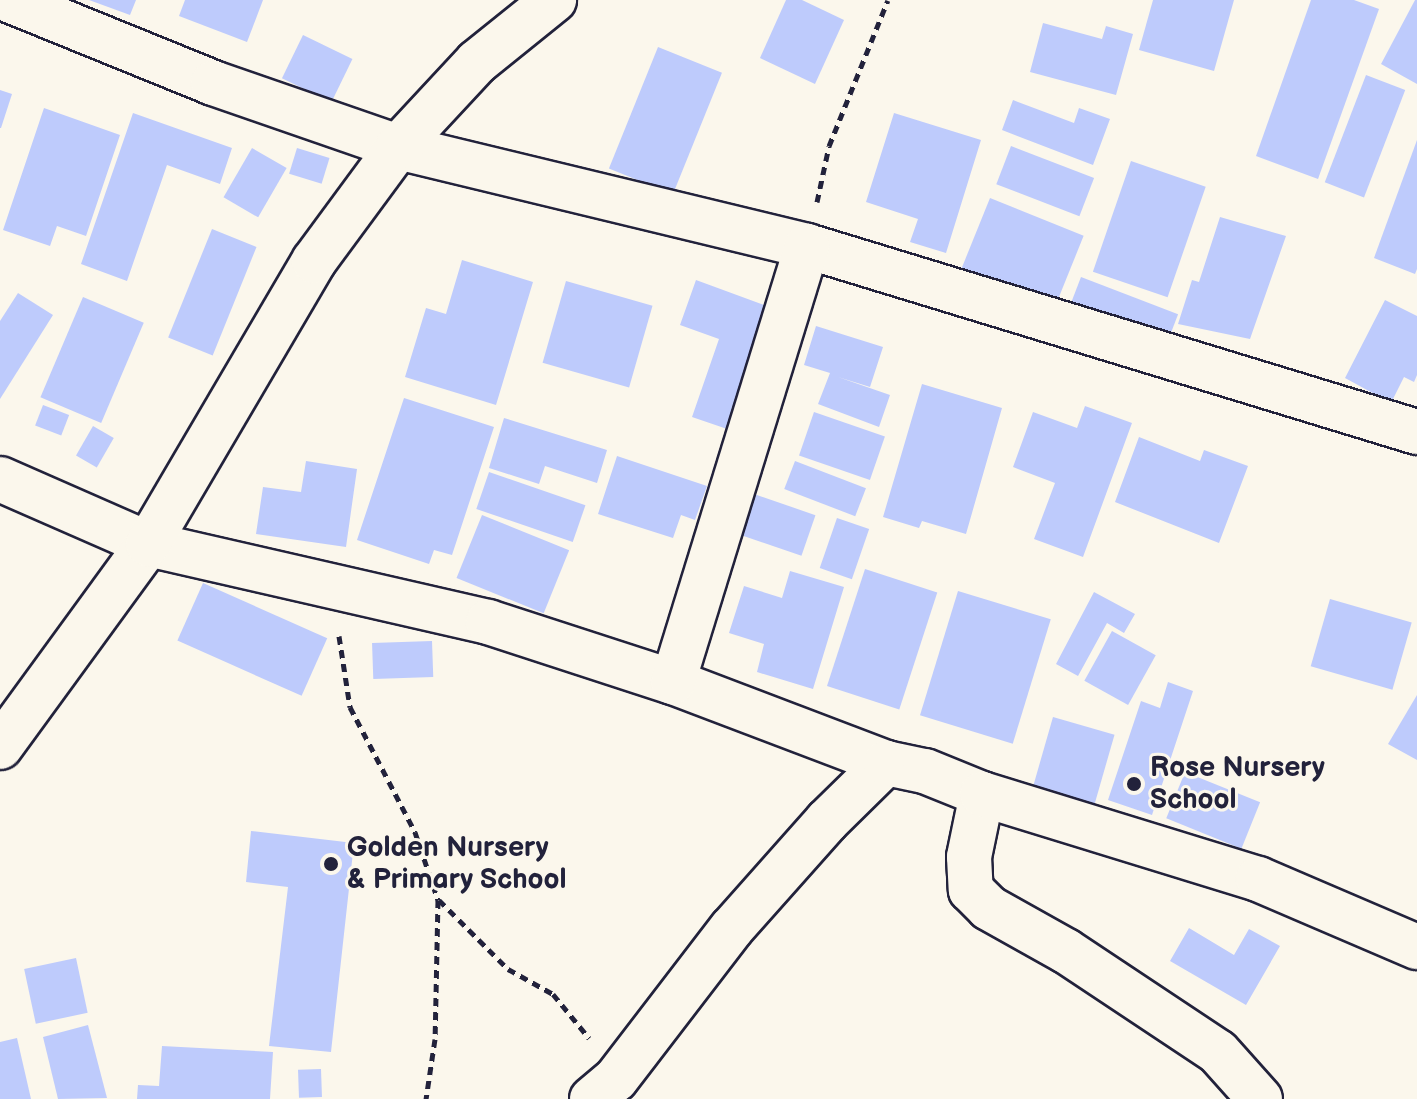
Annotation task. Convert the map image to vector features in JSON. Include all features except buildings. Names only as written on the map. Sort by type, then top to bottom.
[{"type":"street","points":[[9,0],[213,83],[398,147],[807,246],[1417,432]]},
{"type":"street","points":[[0,747],[148,544],[314,261],[398,147],[477,62],[554,0]]},
{"type":"street","points":[[673,682],[807,246]]},
{"type":"street","points":[[0,479],[148,544],[331,583],[488,622],[673,682],[886,763],[925,771],[982,794],[1258,879],[1417,947]]},
{"type":"street","points":[[611,1092],[732,928],[827,821],[886,763]]},
{"type":"street","points":[[982,794],[969,857],[971,890],[989,908],[1066,951],[1218,1052],[1260,1099]]},
{"type":"path","points":[[807,246],[829,146],[888,0]]},
{"type":"path","points":[[331,583],[350,707],[415,832],[438,900],[435,1039],[426,1099]]},
{"type":"path","points":[[438,900],[508,969],[553,994],[574,1015],[611,1092]]},
{"type":"place","name":"Rose Nursery School","points":[[1134,784]]},
{"type":"place","name":"Golden Nursery & Primary School","points":[[331,864]]}]
